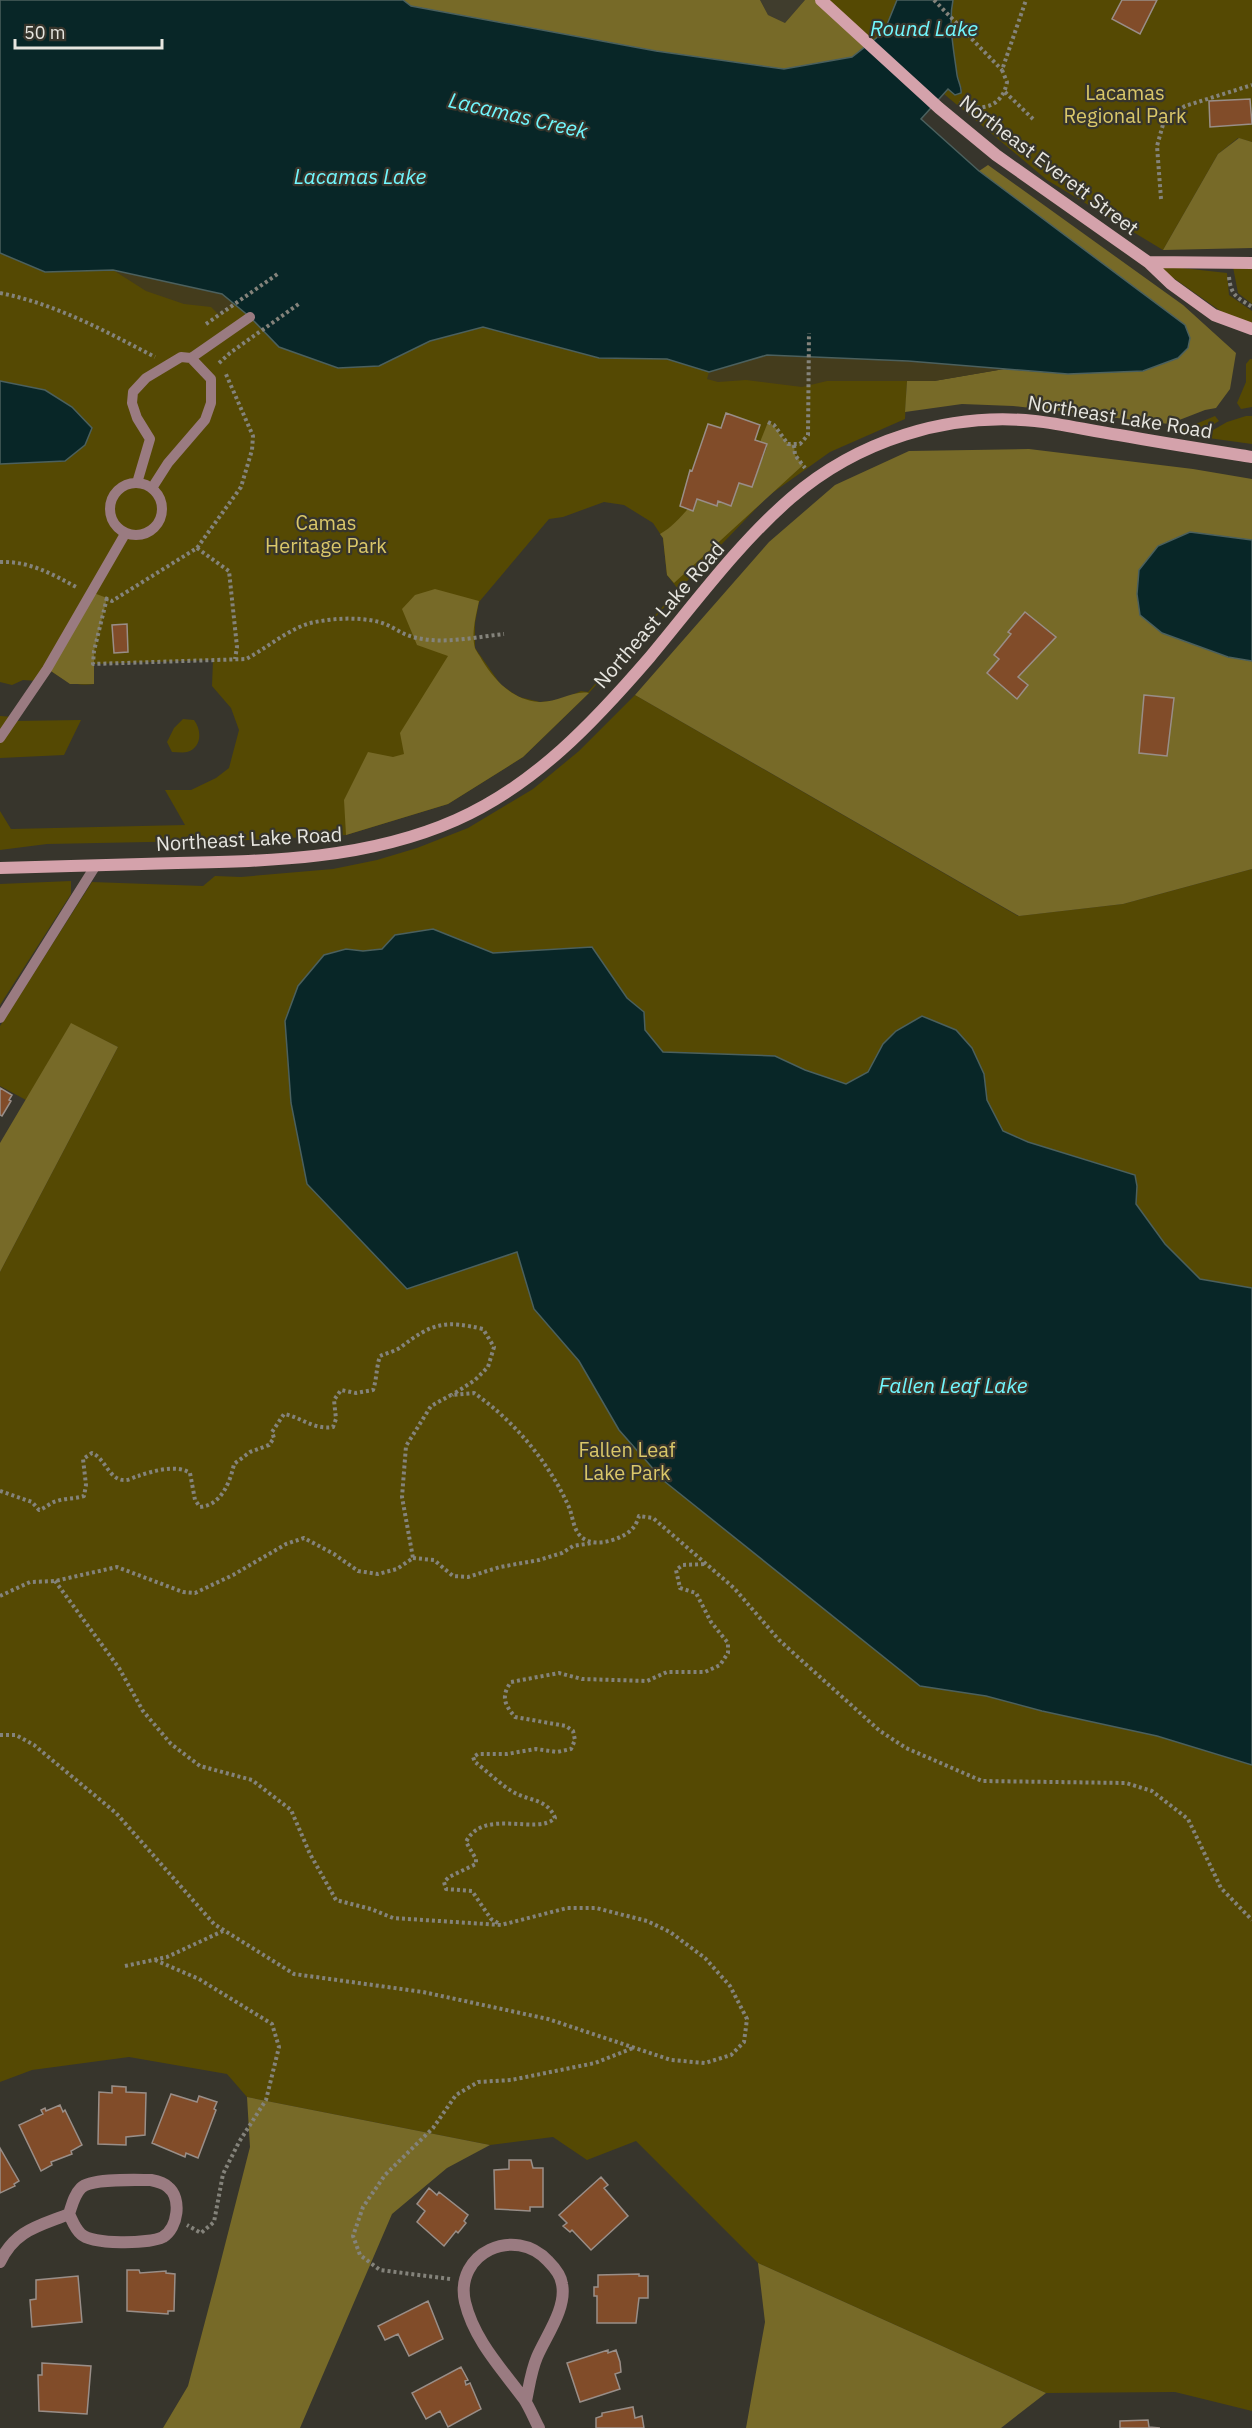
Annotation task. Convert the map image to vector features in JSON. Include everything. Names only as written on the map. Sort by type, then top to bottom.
[{"type":"main road","name":"Northeast Everett Street","points":[[821,0],[939,108],[996,156],[1148,262],[1171,284],[1214,315],[1252,329]]},
{"type":"main road","name":"Northeast Everett Street","points":[[1148,262],[1252,263]]},
{"type":"main road","name":"Northeast Lake Road","points":[[0,868],[251,862],[351,853],[407,839],[457,820],[500,797],[544,767],[589,725],[760,527],[814,480],[859,451],[892,439],[928,428],[981,421],[1034,421],[1252,457]]},
{"type":"street","points":[[0,2262],[14,2240],[22,2234],[69,2214],[75,2197],[86,2185],[151,2180],[168,2187],[175,2196],[176,2217],[172,2228],[165,2236],[152,2240],[99,2242],[88,2239],[80,2234],[69,2214]]},
{"type":"street","points":[[526,2401],[536,2359],[556,2316],[563,2285],[559,2275],[540,2252],[524,2245],[500,2245],[480,2256],[468,2271],[463,2291],[465,2302],[476,2330],[503,2374],[526,2401],[539,2428]]},
{"type":"lane","points":[[191,358],[250,317]]},
{"type":"lane","points":[[137,483],[150,439],[137,418],[132,403],[134,392],[146,378],[181,357],[191,358],[211,379],[211,404],[205,420],[168,463],[152,488]]},
{"type":"lane","points":[[137,483],[152,488],[159,496],[162,506],[157,525],[149,532],[139,535],[125,534],[113,522],[110,512],[110,502],[115,493],[123,486],[137,483]]},
{"type":"lane","points":[[0,738],[48,669],[125,534]]},
{"type":"lane","points":[[0,1018],[96,865]]},
{"type":"path","points":[[934,0],[1002,70],[1007,82],[1001,99],[985,109],[972,108],[959,103]]},
{"type":"path","points":[[1002,70],[1026,0]]},
{"type":"path","points":[[1161,199],[1157,146],[1164,121],[1185,106],[1252,85]]},
{"type":"path","points":[[1005,92],[1033,119]]},
{"type":"path","points":[[206,324],[279,273]]},
{"type":"path","points":[[1229,275],[1231,290],[1252,308]]},
{"type":"path","points":[[0,293],[20,297],[78,317],[169,365]]},
{"type":"path","points":[[207,374],[230,353],[300,303]]},
{"type":"path","points":[[768,422],[774,425],[784,440],[794,445],[805,441],[808,435],[809,333]]},
{"type":"path","points":[[0,562],[20,562],[48,570],[112,600],[197,548],[241,487],[252,450],[253,435],[231,381],[219,363]]},
{"type":"path","points":[[794,445],[795,455],[814,480]]},
{"type":"path","points":[[197,548],[229,571],[237,647],[235,659]]},
{"type":"path","points":[[106,598],[93,664],[246,658],[268,647],[285,634],[313,623],[349,619],[380,622],[413,637],[441,641],[504,634]]},
{"type":"path","points":[[0,1491],[32,1502],[39,1510],[47,1508],[56,1501],[84,1496],[86,1485],[83,1459],[92,1453],[98,1455],[114,1477],[124,1480],[147,1473],[183,1469],[190,1473],[195,1500],[200,1507],[209,1506],[216,1502],[231,1478],[234,1464],[250,1452],[269,1445],[274,1438],[272,1432],[284,1414],[323,1429],[333,1427],[336,1419],[334,1400],[341,1390],[356,1393],[373,1390],[376,1380],[375,1370],[380,1356],[400,1348],[409,1339],[435,1325],[458,1323],[483,1329],[494,1347],[488,1367],[475,1380],[432,1406],[406,1446],[402,1497],[412,1558]]},
{"type":"path","points":[[451,1395],[474,1393],[494,1407],[544,1462],[569,1506],[576,1530],[585,1540],[594,1543]]},
{"type":"path","points":[[0,1596],[30,1582],[55,1581],[117,1567],[183,1592],[195,1593],[233,1575],[286,1544],[304,1538],[334,1554],[358,1571],[378,1574],[397,1569],[412,1558],[434,1560],[453,1576],[468,1577],[500,1567],[539,1560],[573,1546],[617,1539],[633,1528],[639,1516],[653,1518],[734,1588],[779,1640],[880,1731],[906,1748],[982,1781],[1126,1783],[1152,1791],[1188,1819],[1221,1888],[1252,1920]]},
{"type":"path","points":[[501,1925],[491,1919],[472,1891],[446,1889],[444,1882],[449,1877],[476,1864],[476,1859],[466,1842],[470,1833],[482,1826],[540,1824],[551,1822],[555,1818],[552,1809],[545,1804],[515,1794],[475,1762],[473,1757],[478,1754],[507,1755],[536,1749],[557,1752],[571,1749],[575,1740],[573,1731],[566,1726],[515,1717],[505,1705],[504,1691],[512,1682],[559,1673],[582,1678],[647,1681],[667,1672],[705,1672],[720,1665],[728,1653],[728,1643],[711,1622],[696,1593],[680,1588],[676,1570],[683,1565],[708,1564]]},
{"type":"path","points":[[0,1735],[16,1735],[34,1745],[116,1813],[214,1924],[294,1974],[423,1992],[548,2019],[671,2060],[705,2063],[731,2055],[744,2042],[747,2019],[730,1986],[705,1958],[670,1932],[646,1922],[596,1908],[567,1908],[501,1925],[393,1918],[371,1909],[336,1900],[310,1854],[291,1810],[252,1780],[200,1766],[171,1744],[143,1711],[119,1668],[55,1581]]},
{"type":"path","points":[[125,1966],[167,1957],[224,1930]]},
{"type":"path","points":[[155,1960],[199,1979],[272,2024],[279,2047],[266,2100],[239,2142],[223,2174],[214,2222],[201,2233],[176,2217]]},
{"type":"path","points":[[464,2281],[380,2270],[360,2255],[353,2236],[363,2207],[386,2175],[433,2128],[456,2095],[478,2082],[511,2080],[595,2063],[634,2048]]},
{"type":"shaded area","points":[[403,0],[760,0],[768,15],[785,23],[805,0],[822,0],[869,43],[852,57],[784,69],[656,51],[411,6]]},
{"type":"shaded area","points":[[760,0],[805,0],[785,23],[768,15]]},
{"type":"shaded area","points":[[1239,138],[1252,142],[1252,248],[1163,250],[1218,154]]},
{"type":"shaded area","points":[[988,165],[1183,305],[1236,353],[1230,389],[1216,408],[1169,424],[1013,406],[962,404],[905,412],[907,381],[934,381],[1004,369],[1068,374],[1143,371],[1178,358],[1188,348],[1185,325],[979,171]]},
{"type":"shaded area","points":[[768,422],[786,441],[794,445],[795,455],[803,465],[674,583],[667,575],[663,538],[660,534],[697,499],[716,506],[718,501],[731,506],[739,483],[752,487],[767,447],[766,444],[760,442]]},
{"type":"shaded area","points":[[1029,449],[1193,469],[1252,479],[1252,540],[1190,532],[1228,657],[1252,661],[1252,869],[1123,904],[1019,916],[635,695],[769,542],[835,485],[909,451]]},
{"type":"shaded area","points":[[435,589],[479,601],[475,618],[475,648],[493,675],[513,693],[521,698],[546,702],[577,693],[589,693],[523,757],[448,804],[346,835],[344,800],[368,752],[393,757],[404,754],[400,733],[448,656],[417,645],[402,609],[415,595]]},
{"type":"shaded area","points":[[91,592],[107,598],[94,651],[94,684],[70,684],[48,669]]},
{"type":"shaded area","points":[[71,1023],[118,1047],[0,1272],[0,1143]]},
{"type":"shaded area","points":[[247,2097],[490,2145],[447,2168],[392,2214],[300,2428],[163,2428],[188,2386],[250,2147]]},
{"type":"shaded area","points":[[758,2263],[1046,2393],[1001,2428],[746,2428],[765,2322]]},
{"type":"green space","points":[[822,0],[897,0],[884,32],[869,43]]},
{"type":"green space","name":"Lacamas Regional Park","points":[[953,0],[1252,0],[1252,142],[1238,138],[1218,154],[1163,250],[1047,180],[944,94],[948,89],[955,95],[962,89],[953,45]]},
{"type":"green space","name":"Camas Heritage Park","points":[[0,253],[45,272],[113,270],[222,294],[250,317],[279,347],[379,366],[430,341],[483,327],[599,358],[667,359],[709,372],[908,361],[905,419],[830,452],[768,496],[696,571],[589,693],[523,757],[448,804],[346,835],[251,840],[47,844],[0,850],[0,811],[11,829],[185,825],[165,790],[191,790],[216,778],[229,768],[239,730],[231,708],[212,686],[213,660],[94,664],[94,684],[70,682],[48,669],[38,681],[23,680],[12,685],[0,682],[0,464],[65,461],[45,390],[0,381]],"holes":[[[604,502],[624,505],[653,523],[663,538],[667,575],[678,589],[588,692],[581,691],[561,700],[540,702],[519,697],[501,685],[475,648],[475,623],[479,602],[549,519],[563,517]]]},
{"type":"green space","points":[[1155,265],[1227,273],[1229,295],[1252,311],[1252,325],[1229,317]]},
{"type":"green space","points":[[1252,266],[1252,304],[1238,293],[1233,267]]},
{"type":"green space","points":[[1252,359],[1252,407],[1241,409],[1237,403],[1246,382],[1246,364]]},
{"type":"green space","points":[[1215,416],[1219,421],[1196,435],[1174,433]]},
{"type":"green space","points":[[1252,416],[1252,444],[1201,437],[1227,422]]},
{"type":"green space","name":"Fallen Leaf Lake Park","points":[[635,695],[1018,916],[1123,904],[1252,869],[1252,2411],[1175,2392],[1046,2393],[758,2263],[636,2141],[587,2160],[553,2137],[490,2145],[247,2097],[227,2074],[129,2057],[32,2070],[0,2082],[0,1272],[118,1047],[71,1024],[26,1100],[0,1086],[0,1026],[92,882],[203,886],[215,876],[241,877],[333,869],[377,860],[417,848],[468,828],[533,789],[579,751]]},
{"type":"green space","points":[[0,716],[14,717],[13,721],[81,720],[64,755],[0,758]]},
{"type":"green space","points":[[183,719],[194,720],[197,724],[198,743],[196,747],[187,752],[172,752],[167,742],[174,728]]},
{"type":"green space","points":[[71,881],[71,894],[0,1005],[0,884]]},
{"type":"sand","points":[[113,270],[222,294],[234,305],[219,315],[211,307],[184,304],[146,291]]},
{"type":"sand","points":[[767,355],[908,361],[1004,369],[934,381],[827,381],[802,387],[746,380],[718,382],[707,379],[709,372]]},
{"type":"water","name":"Lacamas Lake","points":[[0,0],[403,0],[411,6],[656,51],[784,69],[852,57],[884,32],[897,0],[953,0],[952,38],[961,93],[955,95],[948,89],[921,119],[979,171],[1185,325],[1190,338],[1188,348],[1178,358],[1143,371],[1068,374],[908,361],[767,355],[709,372],[667,359],[599,358],[483,327],[430,341],[379,366],[338,368],[279,347],[250,317],[222,294],[113,270],[45,272],[0,253]]},
{"type":"water","points":[[0,381],[45,390],[72,407],[92,428],[85,445],[65,461],[0,464]]},
{"type":"water","points":[[1190,532],[1252,540],[1252,661],[1228,657],[1162,633],[1140,615],[1137,594],[1139,570],[1158,546]]},
{"type":"water","name":"Fallen Leaf Lake","points":[[433,929],[493,953],[592,947],[627,998],[644,1012],[645,1030],[663,1052],[775,1056],[805,1070],[846,1084],[868,1072],[883,1044],[896,1031],[922,1016],[956,1030],[972,1048],[984,1074],[987,1100],[1003,1131],[1028,1142],[1135,1175],[1136,1204],[1165,1244],[1200,1279],[1252,1288],[1252,1765],[1157,1736],[1042,1711],[986,1696],[920,1686],[664,1481],[619,1430],[579,1361],[534,1309],[517,1252],[407,1289],[307,1184],[291,1103],[285,1021],[298,986],[324,955],[346,949],[363,951],[382,949],[395,935]]},
{"type":"building","points":[[1122,0],[1157,0],[1140,34],[1112,19]]},
{"type":"building","points":[[1250,99],[1252,124],[1210,127],[1209,101]]},
{"type":"building","points":[[726,413],[760,425],[755,440],[767,444],[752,487],[739,483],[731,506],[718,501],[717,506],[697,499],[693,511],[680,506],[690,470],[692,471],[708,424],[721,428]]},
{"type":"building","points":[[1025,612],[1056,637],[1018,677],[1028,685],[1017,699],[987,673],[999,659],[994,655],[1011,634],[1008,632]]},
{"type":"building","points":[[127,624],[128,652],[114,653],[112,625]]},
{"type":"building","points":[[1144,695],[1174,698],[1167,756],[1139,753]]},
{"type":"building","points":[[0,1088],[12,1095],[2,1116],[0,1115]]},
{"type":"building","points":[[112,2086],[126,2087],[126,2092],[146,2093],[145,2135],[126,2137],[126,2145],[98,2144],[99,2092],[112,2093]]},
{"type":"building","points":[[171,2094],[197,2102],[199,2096],[217,2102],[198,2158],[186,2153],[185,2157],[152,2143]]},
{"type":"building","points":[[60,2105],[63,2112],[65,2110],[82,2145],[71,2151],[72,2154],[51,2162],[52,2165],[41,2171],[19,2125],[43,2114],[41,2110],[45,2108],[46,2111]]},
{"type":"building","points":[[0,2148],[19,2181],[14,2184],[15,2186],[0,2193]]},
{"type":"building","points":[[509,2160],[531,2160],[533,2168],[543,2168],[543,2207],[530,2207],[530,2211],[495,2209],[494,2170],[509,2169]]},
{"type":"building","points":[[601,2177],[608,2185],[604,2188],[628,2216],[591,2250],[572,2230],[570,2232],[563,2226],[567,2223],[559,2215]]},
{"type":"building","points":[[429,2188],[437,2195],[439,2192],[468,2215],[464,2221],[466,2223],[444,2246],[417,2222],[425,2211],[417,2204]]},
{"type":"building","points":[[127,2270],[139,2270],[140,2273],[166,2271],[166,2273],[175,2274],[174,2311],[168,2311],[168,2314],[127,2311]]},
{"type":"building","points":[[639,2274],[639,2276],[648,2276],[648,2298],[639,2298],[636,2323],[597,2323],[597,2296],[594,2296],[594,2287],[598,2287],[598,2275]]},
{"type":"building","points":[[78,2276],[82,2322],[32,2327],[30,2300],[36,2299],[36,2280]]},
{"type":"building","points":[[428,2301],[443,2339],[409,2356],[398,2334],[385,2340],[378,2326]]},
{"type":"building","points":[[608,2350],[608,2353],[616,2350],[620,2362],[621,2372],[615,2374],[620,2389],[580,2402],[567,2363]]},
{"type":"building","points":[[42,2363],[91,2366],[87,2414],[39,2411],[38,2375],[42,2375]]},
{"type":"building","points":[[461,2367],[468,2380],[465,2381],[466,2385],[470,2383],[481,2409],[448,2427],[440,2411],[426,2419],[412,2393]]},
{"type":"building","points":[[633,2407],[635,2418],[642,2416],[644,2428],[596,2428],[596,2418],[602,2416],[602,2413]]},
{"type":"building","points":[[1148,2420],[1149,2427],[1160,2428],[1120,2428],[1120,2421]]},
{"type":"water label","name":"Round Lake","points":[[924,29]]},
{"type":"water label","name":"Lacamas Creek","points":[[518,116]]}]
